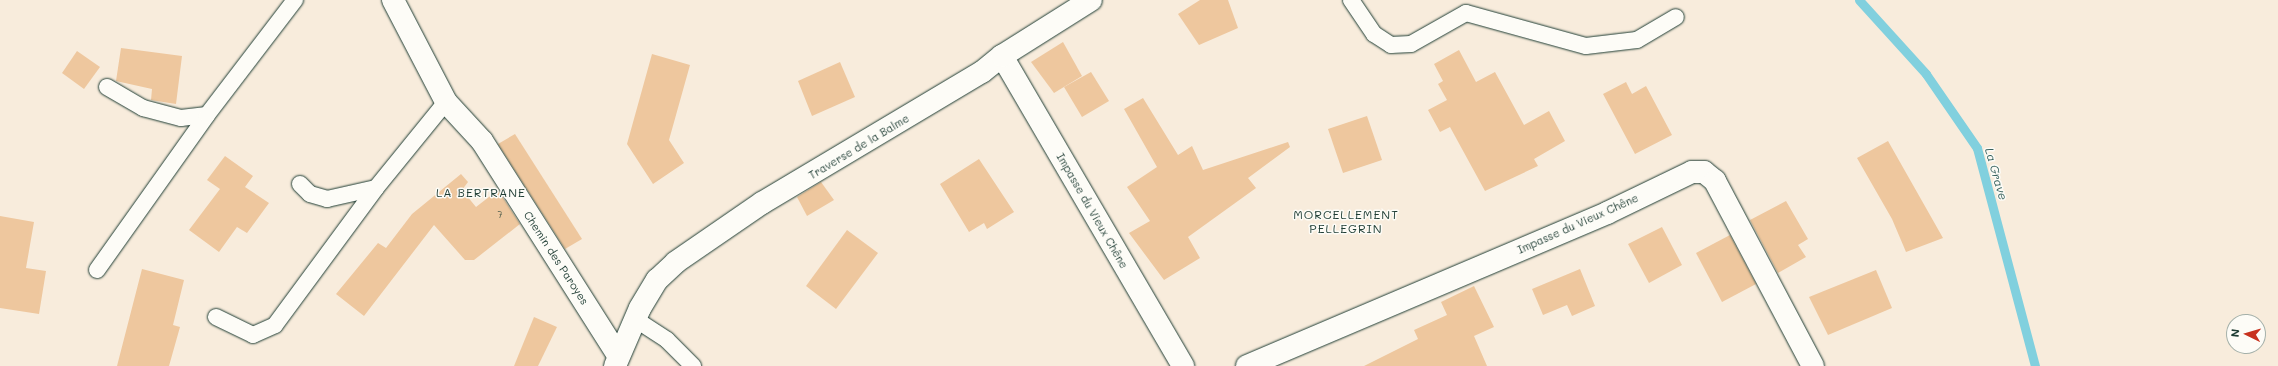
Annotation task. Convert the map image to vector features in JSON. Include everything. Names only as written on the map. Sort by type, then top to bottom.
[{"type":"street","name":"Chemin des Paroyes","points":[[392,0],[446,102],[482,141],[616,360]]},
{"type":"street","name":"Traverse de la Balme","points":[[616,360],[638,314],[657,280],[676,262],[762,203],[982,72],[1002,56],[1091,0]]},
{"type":"street","name":"Impasse du Vieux Chêne","points":[[1002,56],[1183,366]]},
{"type":"street","name":"Impasse du Vieux Chêne","points":[[1247,366],[1607,212],[1692,172],[1704,172],[1715,181],[1814,366]]},
{"type":"lane","points":[[97,270],[207,115],[295,0]]},
{"type":"lane","points":[[1351,0],[1374,34],[1391,45],[1411,44],[1466,13],[1586,46],[1637,40],[1676,17]]},
{"type":"lane","points":[[107,87],[143,108],[181,118],[207,115]]},
{"type":"lane","points":[[216,316],[254,336],[275,325],[376,188],[446,102]]},
{"type":"lane","points":[[300,184],[310,194],[327,199],[376,188]]},
{"type":"lane","points":[[638,314],[693,366]]},
{"type":"building","points":[[1200,0],[1228,0],[1238,28],[1199,45],[1178,14]]},
{"type":"building","points":[[1063,42],[1082,76],[1054,93],[1031,62]]},
{"type":"building","points":[[121,48],[182,56],[176,104],[151,100],[152,89],[116,81]]},
{"type":"building","points":[[1459,50],[1476,82],[1495,72],[1524,125],[1549,111],[1565,141],[1534,159],[1538,166],[1485,191],[1450,127],[1440,132],[1428,110],[1447,100],[1438,84],[1443,81],[1434,64]]},
{"type":"building","points":[[77,51],[100,67],[84,89],[62,73]]},
{"type":"building","points":[[652,54],[690,65],[669,140],[684,163],[653,184],[627,144]]},
{"type":"building","points":[[840,62],[855,97],[812,116],[798,81]]},
{"type":"building","points":[[1091,72],[1109,101],[1082,117],[1064,87]]},
{"type":"building","points":[[1626,82],[1632,94],[1646,86],[1672,135],[1635,154],[1603,94]]},
{"type":"building","points":[[1143,98],[1178,155],[1192,146],[1203,170],[1288,142],[1290,147],[1248,178],[1256,188],[1188,237],[1200,258],[1164,280],[1129,233],[1150,221],[1127,187],[1157,167],[1124,109]]},
{"type":"building","points":[[1367,116],[1382,160],[1343,173],[1328,129]]},
{"type":"building","points":[[515,134],[582,239],[565,249],[498,144]]},
{"type":"building","points":[[1888,141],[1943,238],[1906,252],[1892,219],[1857,158]]},
{"type":"building","points":[[225,156],[253,176],[245,187],[269,203],[247,233],[237,227],[219,252],[189,230],[220,189],[207,180]]},
{"type":"building","points":[[979,159],[1014,212],[987,229],[984,223],[969,232],[940,184]]},
{"type":"building","points":[[461,174],[468,182],[462,190],[476,207],[498,190],[520,224],[474,260],[465,260],[434,225],[364,316],[336,294],[378,243],[386,248],[412,214]]},
{"type":"building","points":[[821,182],[834,200],[807,216],[797,197]]},
{"type":"building","points":[[1786,201],[1808,239],[1798,245],[1806,257],[1778,273],[1750,220]]},
{"type":"building","points":[[0,216],[34,222],[26,268],[46,271],[39,314],[0,308]]},
{"type":"building","points":[[1662,227],[1682,265],[1649,283],[1628,244]]},
{"type":"building","points":[[847,230],[878,253],[836,309],[806,286]]},
{"type":"building","points":[[1730,235],[1756,284],[1722,302],[1696,253]]},
{"type":"building","points":[[142,269],[184,280],[173,325],[180,327],[169,366],[117,366]]},
{"type":"building","points":[[1580,269],[1595,306],[1572,316],[1567,305],[1543,315],[1532,289]]},
{"type":"building","points":[[1876,270],[1892,308],[1828,335],[1809,297]]},
{"type":"building","points":[[1474,286],[1494,327],[1474,336],[1487,366],[1364,366],[1418,339],[1414,330],[1447,315],[1441,302]]},
{"type":"building","points":[[534,317],[557,327],[538,366],[514,366]]},
{"type":"waterway","name":"La Grave","points":[[1859,0],[1926,74],[1977,148],[2035,366]]},
{"type":"district","name":"LA BERTRANE","points":[[481,193]]},
{"type":"district","name":"MORCELLEMENT PELLEGRIN","points":[[1346,222]]}]
